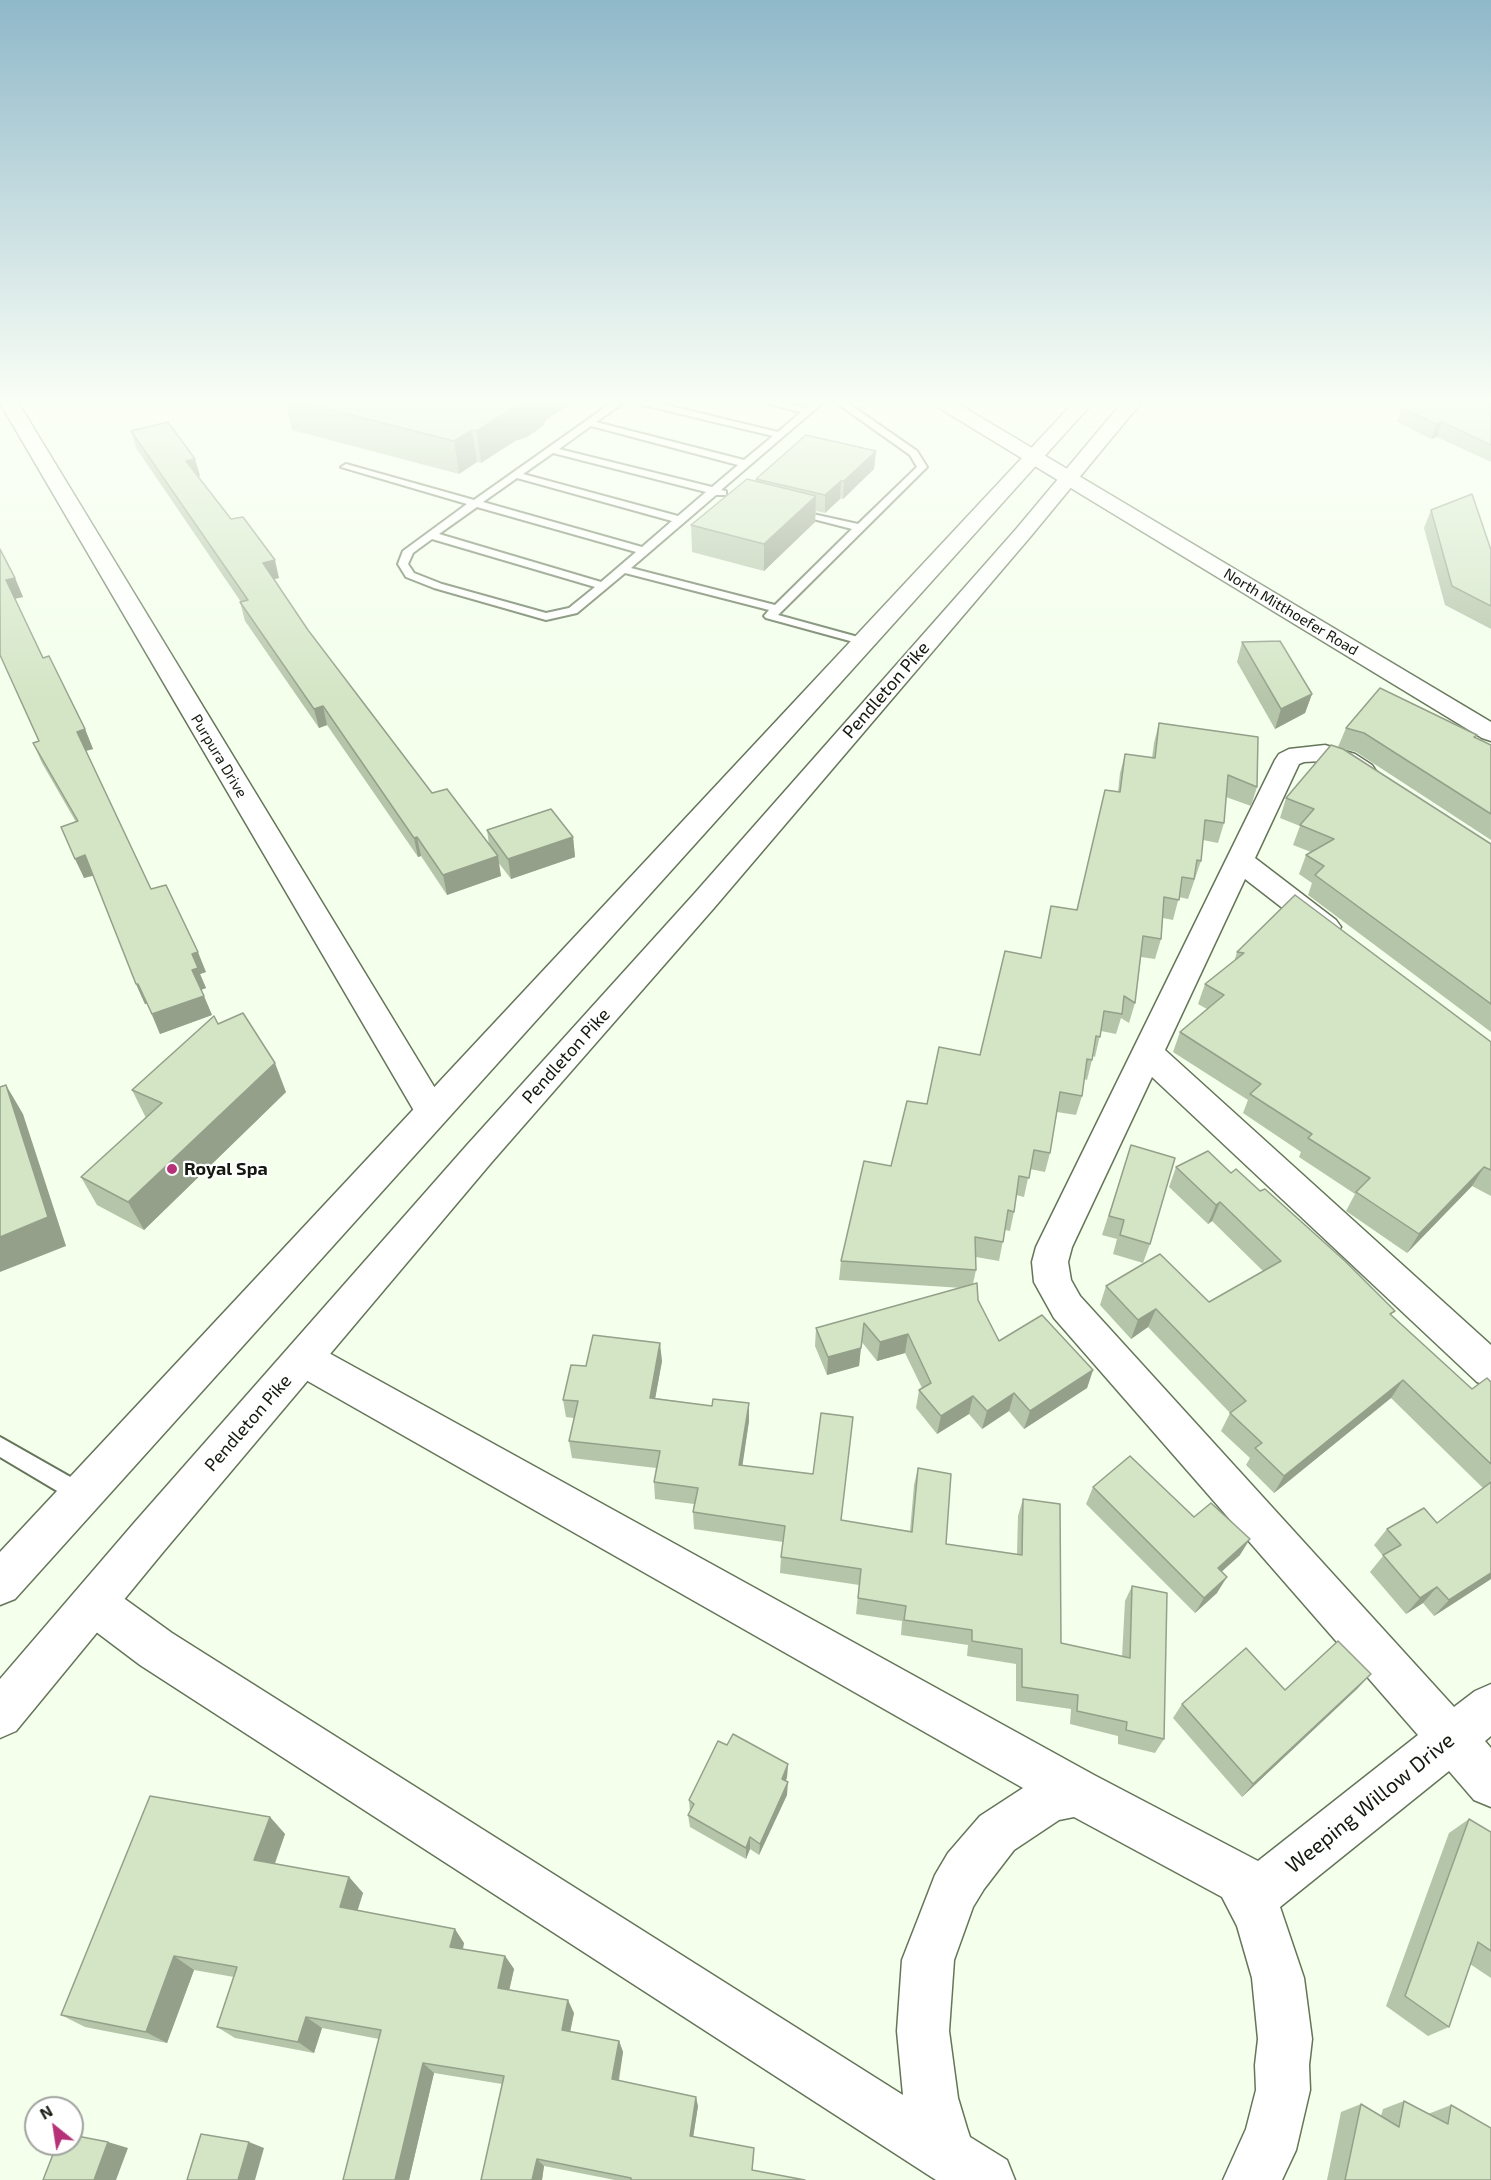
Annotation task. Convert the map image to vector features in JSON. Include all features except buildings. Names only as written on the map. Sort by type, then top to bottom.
[{"type":"street","name":"Purpura Drive","points":[[68,501],[432,1112]]},
{"type":"street","points":[[0,1584],[996,501]]},
{"type":"street","name":"Pendleton Pike","points":[[0,1715],[157,1528],[479,1154],[704,901],[1048,501]]},
{"type":"street","name":"North Mitthoefer Road","points":[[1106,501],[1491,733]]},
{"type":"street","points":[[1391,789],[1339,757],[1316,752],[1292,756],[1054,1247],[1050,1262],[1055,1288],[1067,1307],[1491,1783]]},
{"type":"street","points":[[1240,861],[1351,946]]},
{"type":"street","points":[[1148,1053],[1491,1370]]},
{"type":"street","points":[[304,1359],[1077,1792],[1240,1879],[1260,1919],[1273,1958],[1286,2039],[1282,2065],[1283,2090],[1274,2130],[1268,2150],[1251,2180]]},
{"type":"street","points":[[95,1604],[156,1649],[969,2168]]},
{"type":"street","name":"Weeping Willow Drive","points":[[1250,1899],[1491,1707]]},
{"type":"street","points":[[969,2168],[939,2128],[931,2097],[923,2031],[928,1960],[953,1893],[966,1871],[997,1833],[1049,1799],[1077,1792]]},
{"type":"lane","points":[[468,501],[645,551]]},
{"type":"lane","points":[[479,501],[408,551],[403,564],[410,574],[449,590],[546,617],[573,611],[704,501]]},
{"type":"lane","points":[[610,501],[681,520]]},
{"type":"lane","points":[[865,642],[770,616],[888,501]]},
{"type":"lane","points":[[782,508],[860,528]]},
{"type":"lane","points":[[431,535],[604,586]]},
{"type":"lane","points":[[623,569],[777,609]]},
{"type":"lane","points":[[0,1446],[81,1494]]},
{"type":"place","name":"Royal Spa","points":[[172,1169]]}]
